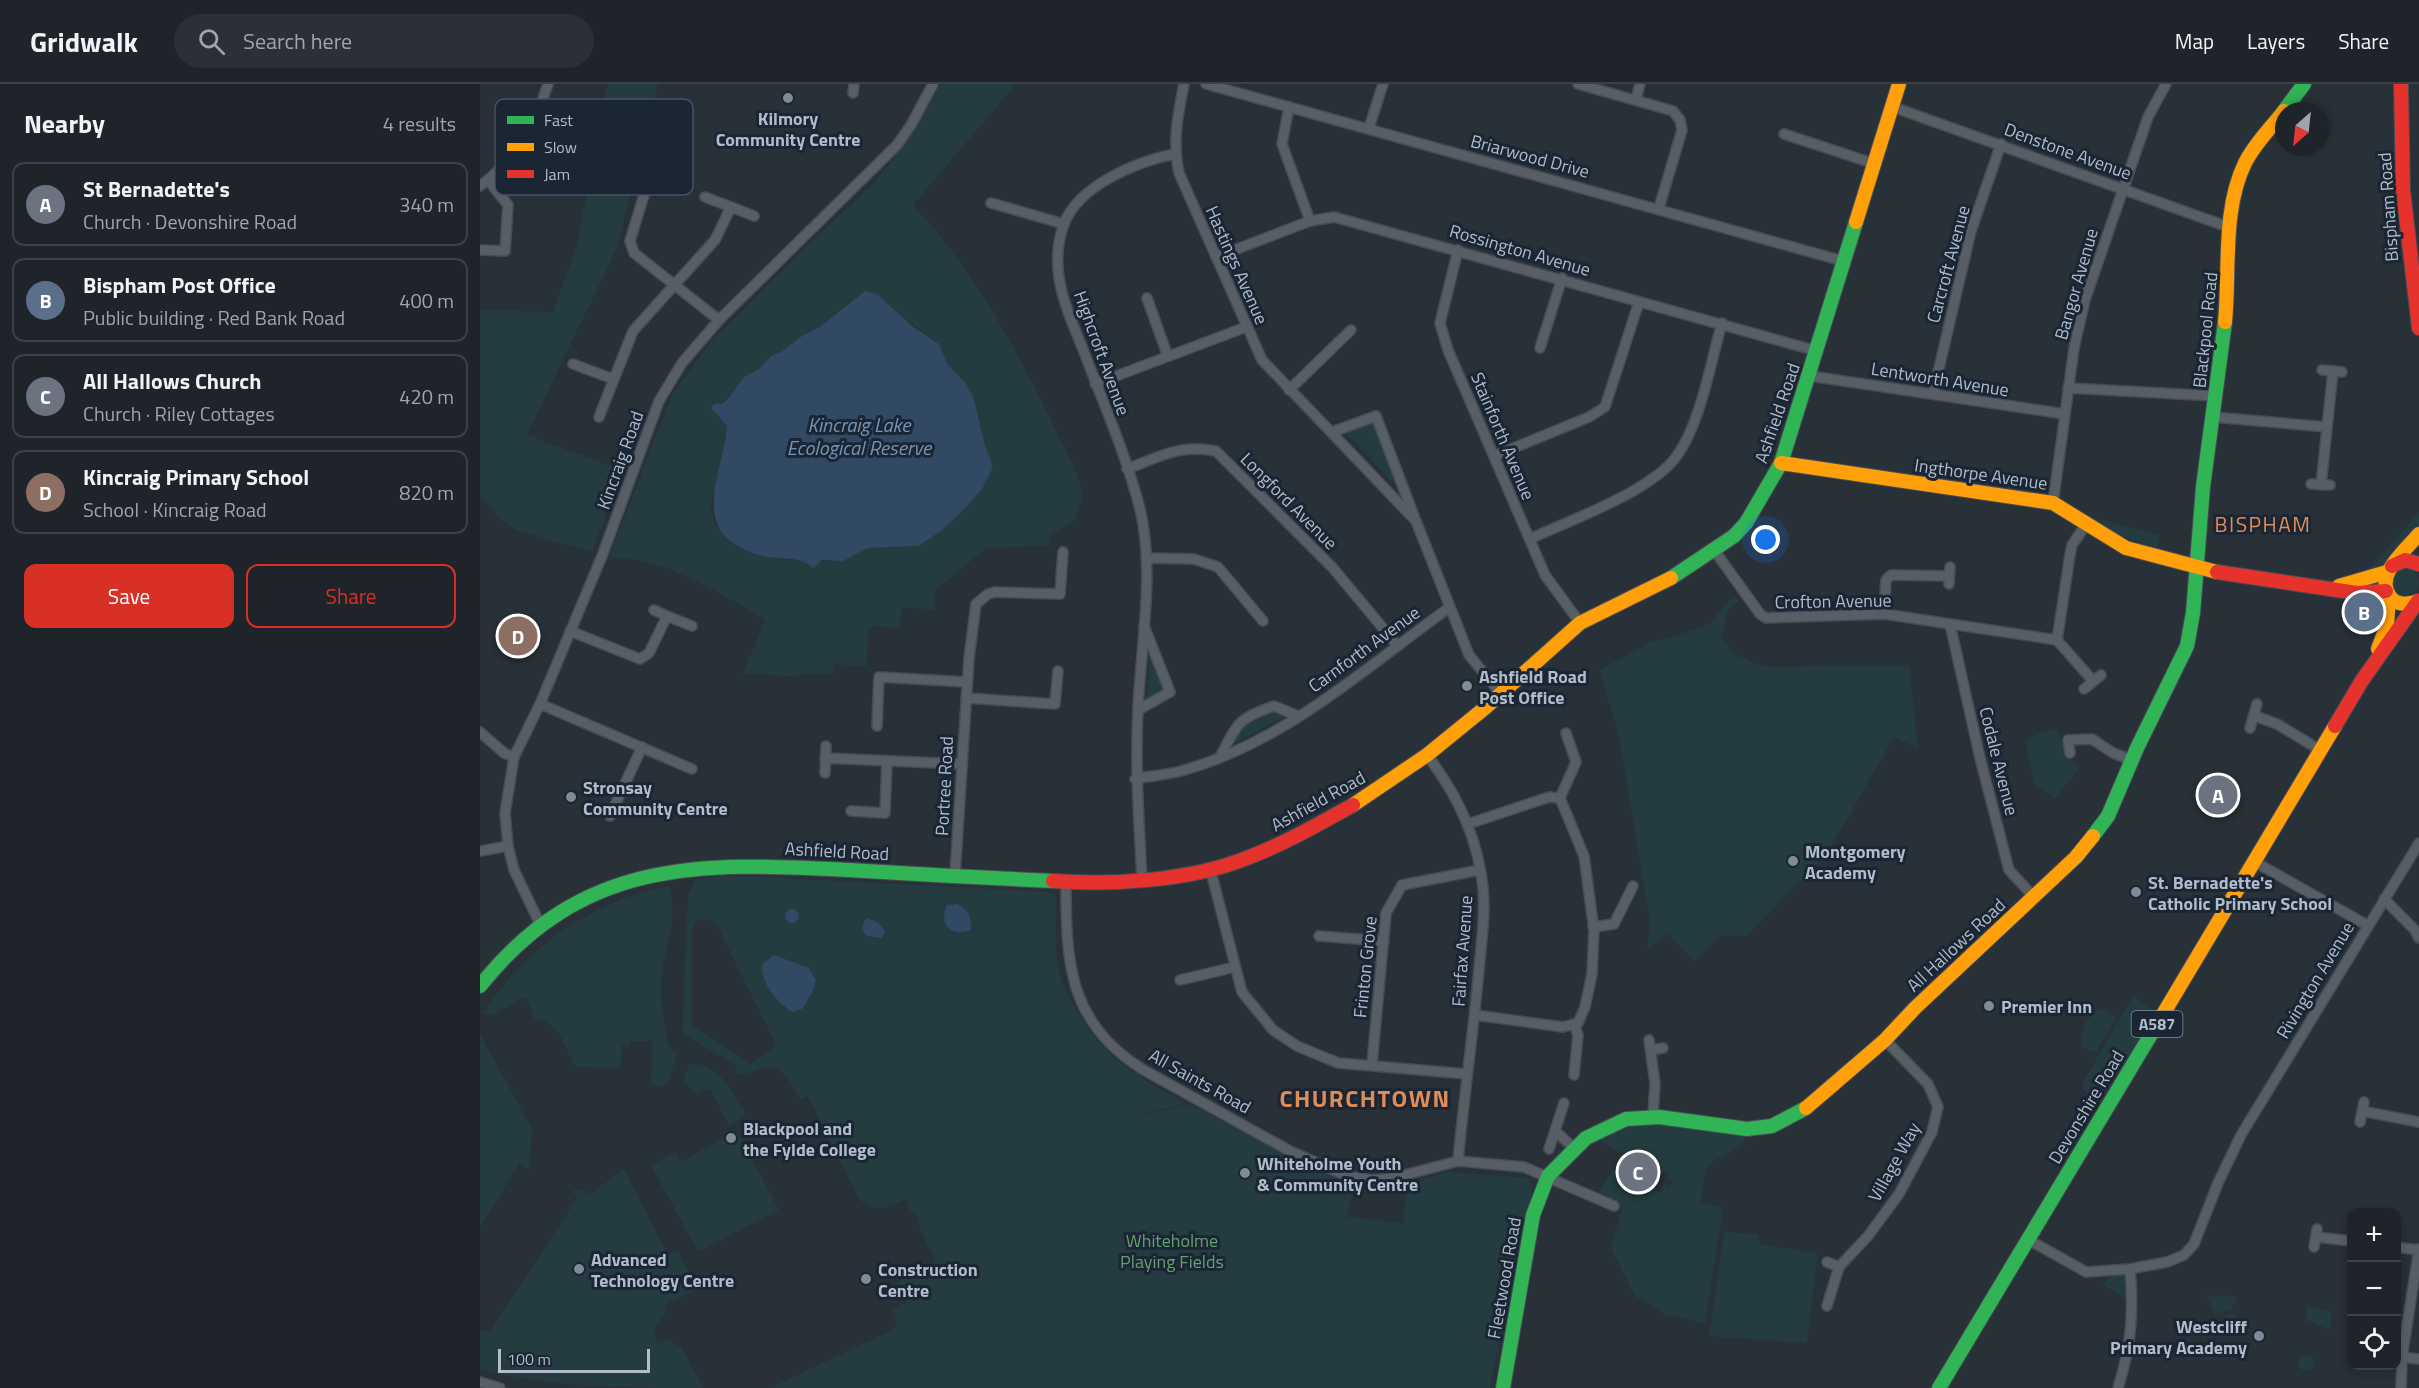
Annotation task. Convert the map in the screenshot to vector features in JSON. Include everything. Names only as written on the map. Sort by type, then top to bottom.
[{"type":"street","points":[[543,99],[548,84]]},
{"type":"street","name":"Kincraig Road","points":[[540,924],[514,870],[508,846],[505,813],[514,757],[540,704],[602,556],[660,401],[682,363],[719,320],[897,145],[933,84]]},
{"type":"street","name":"Hastings Avenue","points":[[1184,84],[1175,132],[1174,154],[1179,173],[1245,327],[1262,360],[1416,521]]},
{"type":"street","name":"Briarwood Drive","points":[[1206,84],[1238,88],[1289,107],[1844,261]]},
{"type":"street","points":[[1369,128],[1383,84]]},
{"type":"street","points":[[1578,84],[1673,111],[1680,120],[1682,130],[1659,208]]},
{"type":"street","points":[[1636,99],[1640,84]]},
{"type":"street","name":"Ashfield Road","points":[[480,986],[540,924],[601,893],[648,876],[702,867],[747,865],[1066,882],[1142,880],[1246,859],[1315,827],[1360,801],[1426,755],[1501,694],[1580,623],[1659,585],[1734,536],[1746,523],[1781,464],[1899,84]]},
{"type":"street","name":"Bangor Avenue","points":[[2053,503],[2068,388],[2085,300],[2148,117],[2165,84]]},
{"type":"street","name":"Blackpool Road","points":[[2291,102],[2304,84]]},
{"type":"street","name":"Bispham Road","points":[[2401,84],[2403,190],[2419,328]]},
{"type":"street","points":[[1289,107],[1282,144],[1310,221]]},
{"type":"street","name":"Denstone Avenue","points":[[1893,107],[2231,228]]},
{"type":"street","name":"Blackpool Road","points":[[2198,567],[2199,522],[2228,292],[2231,228],[2242,171],[2259,140],[2275,121]]},
{"type":"street","points":[[1784,134],[1875,164]]},
{"type":"street","name":"Carcroft Avenue","points":[[1933,394],[1971,231],[2001,144]]},
{"type":"street","name":"Highcroft Avenue","points":[[1142,880],[1135,779],[1146,558],[1140,510],[1063,297],[1058,269],[1064,224],[1077,204],[1101,183],[1130,167],[1174,154]]},
{"type":"street","points":[[480,250],[505,251],[508,205],[497,195]]},
{"type":"street","points":[[644,195],[630,241],[634,253],[719,320]]},
{"type":"street","points":[[705,197],[754,216]]},
{"type":"street","points":[[991,203],[1064,224]]},
{"type":"street","points":[[599,417],[633,331],[715,240],[731,207]]},
{"type":"street","name":"Rossington Avenue","points":[[1216,257],[1310,221],[1334,217],[1562,278],[1639,302],[1817,351]]},
{"type":"street","name":"Stainforth Avenue","points":[[1458,250],[1440,324],[1448,350],[1545,575],[1580,623]]},
{"type":"street","points":[[1533,335],[1542,344],[1562,278]]},
{"type":"street","points":[[1147,298],[1167,354]]},
{"type":"street","points":[[1494,456],[1589,417],[1605,407],[1639,302]]},
{"type":"street","points":[[1530,539],[1640,487],[1675,458],[1691,430],[1722,323]]},
{"type":"street","points":[[1095,384],[1167,354],[1245,327]]},
{"type":"street","points":[[1289,390],[1351,330]]},
{"type":"street","points":[[573,364],[613,379]]},
{"type":"street","points":[[2311,484],[2326,485],[2328,428],[2337,371],[2322,370]]},
{"type":"street","name":"Lentworth Avenue","points":[[1810,376],[2065,414]]},
{"type":"street","points":[[2068,388],[2216,396]]},
{"type":"street","name":"Hastings Avenue","points":[[1332,432],[1376,416],[1469,655],[1501,694]]},
{"type":"street","points":[[2213,417],[2328,428]]},
{"type":"street","name":"Longford Avenue","points":[[1127,470],[1172,451],[1194,447],[1216,451],[1332,567],[1397,645]]},
{"type":"street","name":"Ingthorpe Avenue","points":[[1781,464],[2053,503],[2126,548],[2235,576],[2325,588]]},
{"type":"street","points":[[2085,689],[2098,678],[2057,640],[2072,545],[2086,523]]},
{"type":"street","points":[[2390,569],[2419,534]]},
{"type":"street","name":"Crofton Avenue","points":[[1714,550],[1760,614],[1766,618],[1884,614],[2057,640]]},
{"type":"street","name":"Portree Road","points":[[954,875],[967,682],[975,604],[984,596],[995,592],[1060,594],[1063,552]]},
{"type":"street","points":[[1146,558],[1194,559],[1218,567],[1263,621]]},
{"type":"street","points":[[2325,588],[2355,584],[2405,560],[2419,564]]},
{"type":"street","name":"All Hallows Road","points":[[1548,1176],[1586,1138],[1626,1119],[1653,1116],[1747,1129],[1772,1126],[1791,1119],[1885,1040],[1915,1008],[2076,857],[2108,816],[2132,760],[2187,646],[2198,567]]},
{"type":"street","name":"A587","points":[[2390,569],[2385,582],[2388,593],[2402,604],[2419,601]]},
{"type":"street","points":[[1884,614],[1886,582],[1891,575],[1950,576]]},
{"type":"street","points":[[2325,588],[2357,593],[2388,593]]},
{"type":"street","name":"Devonshire Road","points":[[2375,660],[2387,625],[2388,593]]},
{"type":"street","name":"Devonshire Road","points":[[1940,1388],[2320,750],[2375,660],[2419,601]]},
{"type":"street","name":"Carnforth Avenue","points":[[1135,779],[1181,771],[1244,747],[1342,690],[1397,645],[1450,607]]},
{"type":"street","points":[[654,610],[692,626]]},
{"type":"street","points":[[570,631],[640,659],[649,653],[667,616]]},
{"type":"street","name":"Codale Avenue","points":[[1950,624],[1980,758],[2009,870],[2034,897]]},
{"type":"street","name":"Highcroft Avenue","points":[[1138,710],[1170,692],[1143,625]]},
{"type":"street","points":[[966,698],[1055,704],[1058,671]]},
{"type":"street","points":[[877,726],[879,677],[967,682]]},
{"type":"street","points":[[540,704],[692,769]]},
{"type":"street","points":[[2250,728],[2258,704]]},
{"type":"street","points":[[1221,755],[1239,722],[1252,713],[1274,706],[1298,716]]},
{"type":"street","points":[[2255,716],[2277,723],[2320,750]]},
{"type":"street","points":[[480,732],[504,753],[514,757]]},
{"type":"street","points":[[1475,1015],[1563,1027],[1578,1023],[1585,1007],[1592,974],[1593,927],[1584,856],[1560,798],[1576,762],[1566,733]]},
{"type":"street","points":[[2070,753],[2068,740],[2087,738],[2132,760]]},
{"type":"street","points":[[825,772],[826,746]]},
{"type":"street","points":[[610,816],[642,747]]},
{"type":"street","name":"Fairfax Avenue","points":[[1426,755],[1449,783],[1468,824],[1480,870],[1484,910],[1475,1015],[1458,1161]]},
{"type":"street","points":[[825,758],[961,764]]},
{"type":"street","points":[[851,811],[885,813],[888,761]]},
{"type":"street","points":[[1468,824],[1549,797],[1560,798]]},
{"type":"street","name":"Rivington Avenue","points":[[2029,1240],[2085,1272],[2130,1269],[2184,1255],[2194,1244],[2218,1183],[2241,1135],[2419,843]]},
{"type":"street","points":[[480,851],[508,846]]},
{"type":"street","points":[[2253,861],[2367,925]]},
{"type":"street","points":[[1210,868],[1242,992],[1266,1023],[1311,1054],[1338,1063],[1372,1064],[1467,1074]]},
{"type":"street","name":"Frinton Grove","points":[[1372,1064],[1386,913],[1402,885],[1480,870]]},
{"type":"street","name":"All Saints Road","points":[[1066,882],[1066,928],[1070,971],[1090,1020],[1119,1054],[1290,1151],[1347,1176],[1372,1179],[1393,1178],[1458,1161],[1524,1167],[1614,1206]]},
{"type":"street","points":[[1593,927],[1614,924],[1633,886]]},
{"type":"street","points":[[2385,899],[2414,929],[2419,938]]},
{"type":"street","points":[[1319,936],[1384,941]]},
{"type":"street","points":[[1180,980],[1235,967]]},
{"type":"street","points":[[1574,1024],[1578,1035],[1577,1072]]},
{"type":"street","name":"Village Way","points":[[1827,1306],[1839,1267],[1868,1236],[1899,1194],[1932,1132],[1938,1107],[1928,1084],[1885,1040]]},
{"type":"street","points":[[1653,1116],[1655,1083],[1650,1045],[1663,1048]]},
{"type":"street","points":[[1549,1149],[1564,1103]]},
{"type":"street","points":[[2360,1122],[2363,1106],[2419,1122]]},
{"type":"street","points":[[1555,1131],[1574,1149]]},
{"type":"street","name":"Fleetwood Road","points":[[1503,1388],[1533,1215],[1548,1176]]},
{"type":"street","points":[[2314,1247],[2317,1233],[2347,1240]]},
{"type":"street","points":[[2401,1247],[2419,1249],[2402,1357],[2401,1388]]},
{"type":"street","points":[[1827,1262],[1839,1267]]},
{"type":"street","points":[[2118,1388],[2128,1356],[2132,1329],[2133,1304],[2130,1269]]},
{"type":"street","points":[[2402,1357],[2419,1359]]},
{"type":"street","points":[[480,1382],[500,1388]]},
{"type":"green space","points":[[607,84],[658,84],[654,99],[604,99]]},
{"type":"green space","points":[[940,84],[1016,84],[913,205],[973,281],[1008,337],[1038,395],[1074,466],[1080,483],[1081,498],[1074,522],[1049,535],[1049,546],[987,548],[935,590],[935,610],[902,607],[900,628],[869,626],[866,667],[833,664],[833,675],[801,673],[800,677],[743,673],[765,620],[711,588],[668,569],[626,558],[608,559],[673,393],[711,342],[816,237],[872,185],[914,132]],"holes":[[[865,291],[939,344],[948,365],[974,399],[993,467],[918,546],[867,548],[843,561],[808,562],[782,559],[716,526],[710,509],[724,452],[727,426],[711,408],[714,404],[722,404],[728,399],[744,377],[759,369],[771,356],[781,352],[802,336],[820,328]]]},
{"type":"green space","points":[[586,195],[630,195],[617,248],[527,435],[622,472],[592,552],[515,530],[496,515],[480,494],[480,310],[553,312],[577,245]]},
{"type":"green space","points":[[1376,416],[1401,491],[1342,429]]},
{"type":"green space","points":[[2419,512],[2419,531],[2386,568],[2365,574]]},
{"type":"green space","points":[[2101,519],[2160,535],[2157,548],[2108,531]]},
{"type":"green space","points":[[2406,569],[2415,573],[2419,582],[2415,591],[2406,595],[2397,591],[2393,582],[2397,573]]},
{"type":"green space","points":[[1734,597],[1738,601],[1729,609],[1721,637],[1734,654],[1765,667],[1909,665],[1918,748],[1894,737],[1827,854],[1746,936],[1719,936],[1695,961],[1667,933],[1647,951],[1650,925],[1619,735],[1599,670],[1650,643],[1703,627],[1713,621],[1725,604]]},
{"type":"green space","points":[[1150,640],[1170,692],[1147,705]]},
{"type":"green space","points":[[1274,706],[1291,713],[1225,749],[1239,721]]},
{"type":"green space","points":[[2058,729],[2066,757],[2080,768],[2055,799],[2034,783],[2025,741],[2042,732]]},
{"type":"green space","name":"Whiteholme Playing Fields","points":[[723,875],[1052,892],[1056,898],[1058,967],[1069,997],[1078,1013],[1089,1030],[1113,1056],[1138,1075],[1185,1103],[1122,1121],[1190,1104],[1297,1160],[1354,1184],[1347,1217],[1403,1223],[1408,1185],[1447,1172],[1529,1178],[1533,1187],[1519,1239],[1490,1388],[770,1388],[896,1328],[895,1324],[898,1322],[892,1309],[906,1302],[896,1283],[936,1262],[919,1228],[919,1219],[910,1210],[906,1199],[894,1205],[876,1208],[870,1207],[859,1199],[808,1096],[801,1100],[785,1075],[766,1067],[744,1074],[734,1074],[737,1067],[682,1032],[688,895],[695,880]],"holes":[[[708,919],[717,925],[776,1045],[751,1064],[692,1025],[692,933],[696,922]]]},
{"type":"green space","points":[[668,886],[673,912],[662,975],[661,995],[668,1045],[677,1053],[670,1078],[662,1088],[651,1084],[652,1041],[630,1041],[630,1045],[622,1045],[621,1068],[575,1067],[555,1028],[542,1020],[535,1020],[526,997],[492,1015],[483,1014],[518,969],[562,931],[613,903]]},
{"type":"green space","points":[[2133,996],[2155,1010],[2154,1016],[2102,1100],[2094,1102],[2081,1086]]},
{"type":"green space","points":[[2099,1008],[2116,1017],[2096,1052],[2081,1048],[2081,1041],[2084,1026]]},
{"type":"green space","points":[[480,1034],[532,1129],[529,1169],[520,1163],[480,1227]]},
{"type":"green space","points":[[690,1064],[710,1068],[717,1073],[730,1088],[746,1114],[730,1127],[710,1089],[697,1095],[683,1081]]},
{"type":"green space","points":[[1631,1124],[1655,1124],[1743,1134],[1745,1144],[1710,1164],[1704,1177],[1701,1203],[1723,1208],[1705,1324],[1667,1315],[1635,1296],[1611,1248],[1622,1208],[1598,1194],[1613,1169],[1660,1193],[1664,1185],[1669,1188],[1673,1182],[1668,1179],[1670,1174],[1664,1171],[1662,1174],[1640,1163],[1642,1157],[1633,1152],[1630,1157],[1593,1138]]},
{"type":"green space","points":[[737,1131],[779,1210],[698,1252],[651,1165],[676,1153],[680,1162]]},
{"type":"green space","points":[[624,1169],[668,1255],[678,1251],[697,1290],[664,1305],[666,1313],[653,1331],[658,1344],[671,1338],[676,1347],[681,1345],[703,1388],[619,1387],[562,1383],[480,1369],[480,1331],[490,1331],[577,1198],[572,1190],[584,1190],[590,1194]]},
{"type":"green space","points":[[1724,1232],[1759,1234],[1759,1244],[1818,1253],[1807,1343],[1709,1336]]},
{"type":"green space","points":[[2125,1274],[2129,1278],[2130,1301],[2103,1285],[2109,1276]]},
{"type":"green space","points":[[2206,1295],[2237,1296],[2232,1309],[2216,1315]]},
{"type":"green space","points":[[2307,1307],[2332,1311],[2330,1330],[2306,1320]]},
{"type":"green space","points":[[2230,1313],[2252,1324],[2251,1327],[2222,1316]]},
{"type":"green space","points":[[2306,1355],[2312,1357],[2314,1363],[2312,1369],[2306,1371],[2300,1369],[2298,1363],[2300,1357]]},
{"type":"water","name":"Kincraig Lake Ecological Reserve","points":[[865,291],[877,294],[912,326],[939,344],[948,365],[967,385],[974,399],[993,467],[982,489],[964,509],[941,531],[918,546],[868,548],[843,561],[822,560],[813,568],[799,560],[758,555],[740,547],[725,536],[717,523],[714,509],[714,493],[727,426],[711,408],[714,404],[722,404],[728,399],[744,377],[759,369],[771,356],[820,327]]},
{"type":"water","points":[[957,904],[968,914],[971,930],[958,932],[948,928],[945,924],[947,905]]},
{"type":"water","points":[[792,909],[797,911],[799,916],[797,921],[792,923],[787,921],[785,916],[787,911]]},
{"type":"water","points":[[868,918],[879,923],[885,932],[882,938],[867,936],[862,930],[864,921]]},
{"type":"water","points":[[774,955],[809,968],[816,980],[813,991],[802,1009],[792,1012],[775,998],[767,986],[762,965]]},
{"type":"traffic: fast","points":[[2291,102],[2304,84]]},
{"type":"traffic: fast","points":[[1671,578],[1734,536],[1746,523],[1781,463],[1856,222]]},
{"type":"traffic: fast","points":[[2093,836],[2108,816],[2137,748],[2187,646],[2193,613],[2203,487],[2225,322]]},
{"type":"traffic: fast","points":[[480,986],[519,944],[560,913],[602,891],[647,877],[693,869],[794,867],[1053,881]]},
{"type":"traffic: fast","points":[[1939,1388],[2153,1031]]},
{"type":"traffic: fast","points":[[1503,1388],[1533,1215],[1548,1176],[1586,1138],[1626,1119],[1659,1117],[1747,1129],[1772,1126],[1806,1108]]},
{"type":"traffic: slow","points":[[1856,222],[1899,84]]},
{"type":"traffic: slow","points":[[2225,322],[2228,241],[2233,200],[2245,163],[2253,149],[2275,122]]},
{"type":"traffic: slow","points":[[1781,463],[2053,503],[2126,548],[2217,572]]},
{"type":"traffic: slow","points":[[2419,534],[2393,564],[2386,582],[2387,591],[2398,603],[2419,601]]},
{"type":"traffic: slow","points":[[2339,586],[2387,572]]},
{"type":"traffic: slow","points":[[1353,805],[1427,755],[1486,707],[1580,623],[1671,578]]},
{"type":"traffic: slow","points":[[2378,649],[2387,625],[2389,595]]},
{"type":"traffic: slow","points":[[2153,1031],[2335,726]]},
{"type":"traffic: slow","points":[[1806,1108],[1885,1040],[1915,1008],[2076,857],[2093,836]]},
{"type":"traffic: jam","points":[[2401,84],[2403,190],[2419,328]]},
{"type":"traffic: jam","points":[[2392,566],[2405,560],[2419,564]]},
{"type":"traffic: jam","points":[[2217,572],[2357,593],[2386,591]]},
{"type":"traffic: jam","points":[[2335,726],[2361,682],[2418,601]]},
{"type":"traffic: jam","points":[[1053,881],[1152,880],[1225,866],[1301,833],[1353,805]]},
{"type":"place","name":"Kilmory Community Centre","points":[[788,98]]},
{"type":"place","name":"Bispham Post Office","points":[[2364,612]]},
{"type":"place","name":"Kincraig Primary School","points":[[518,636]]},
{"type":"place","name":"Ashfield Road Post Office","points":[[1467,686]]},
{"type":"place","name":"St Bernadette's","points":[[2218,795]]},
{"type":"place","name":"Stronsay Community Centre","points":[[571,797]]},
{"type":"place","name":"Montgomery Academy","points":[[1793,861]]},
{"type":"place","name":"St. Bernadette's Catholic Primary School","points":[[2136,892]]},
{"type":"place","name":"Premier Inn","points":[[1989,1006]]},
{"type":"place","name":"Blackpool and the Fylde College","points":[[731,1138]]},
{"type":"place","name":"All Hallows Church","points":[[1638,1172]]},
{"type":"place","name":"Whiteholme Youth & Community Centre","points":[[1245,1173]]},
{"type":"place","name":"Advanced Technology Centre","points":[[579,1269]]},
{"type":"place","name":"Construction Centre","points":[[866,1279]]},
{"type":"place","name":"Westcliff Primary Academy","points":[[2259,1336]]},
{"type":"district","name":"BISPHAM","points":[[2263,524]]},
{"type":"district","name":"CHURCHTOWN","points":[[1365,1098]]}]
